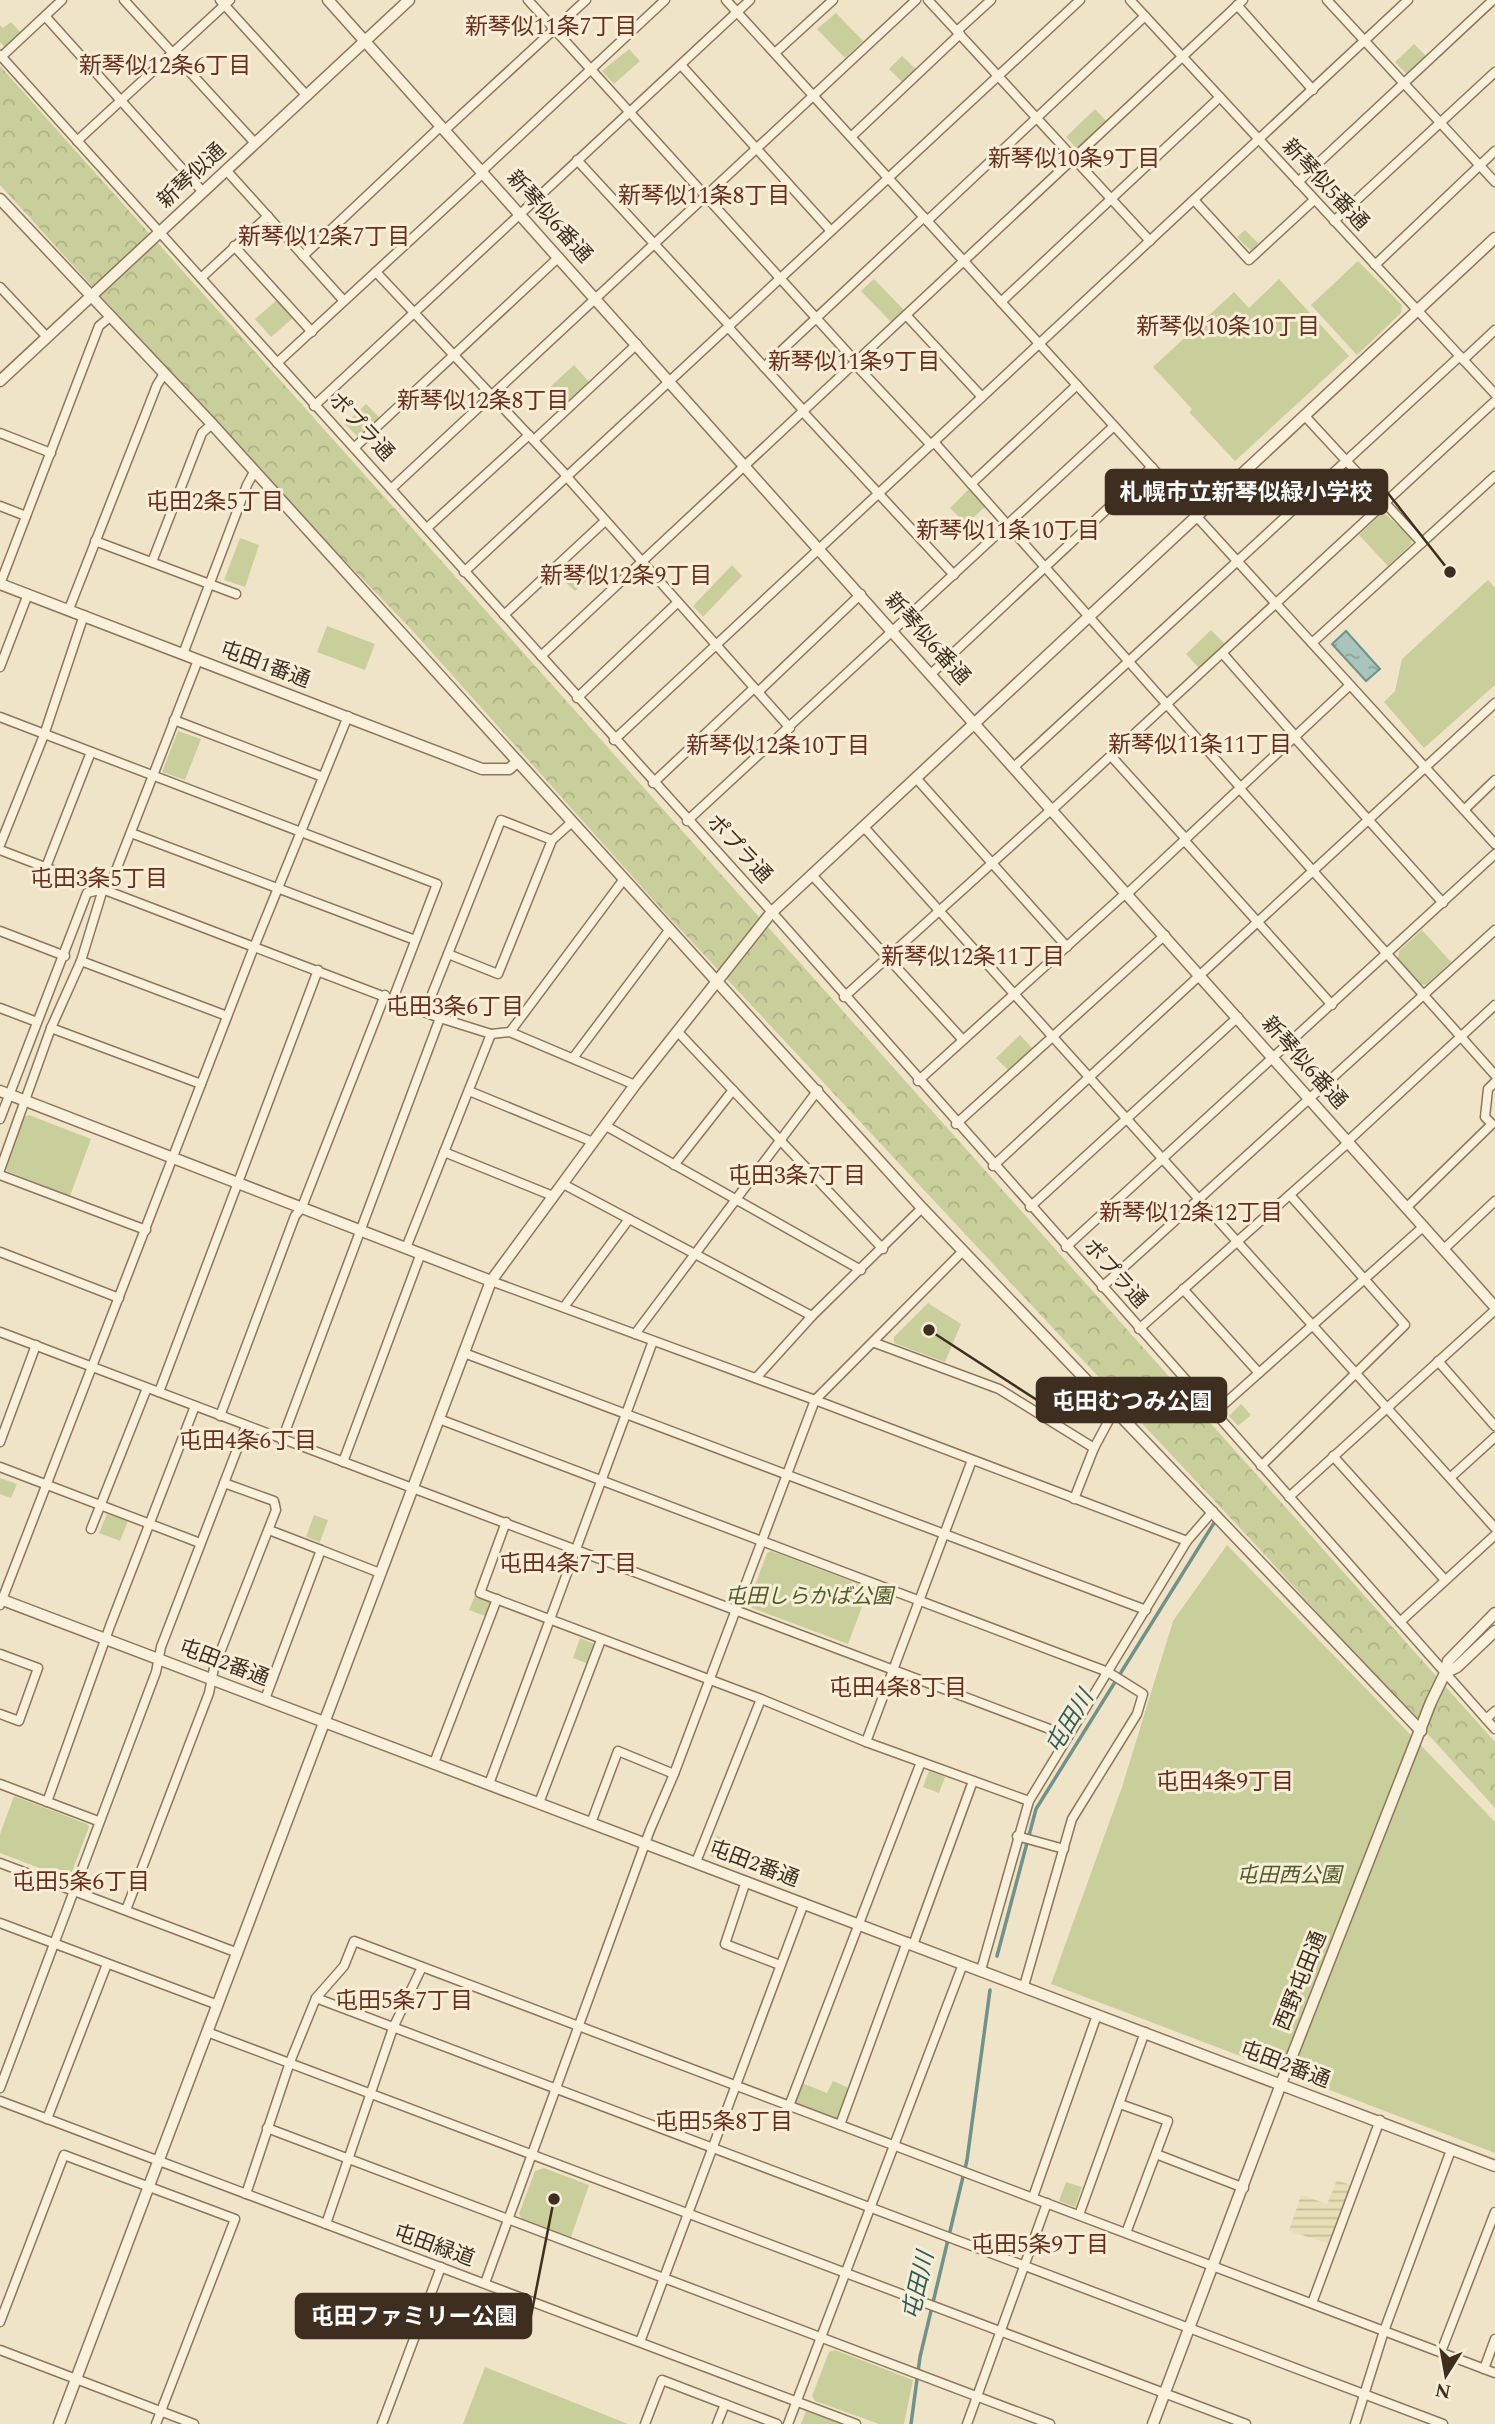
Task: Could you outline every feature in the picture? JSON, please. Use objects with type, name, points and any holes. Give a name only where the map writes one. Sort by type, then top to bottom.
[{"type":"street","points":[[1,56],[62,0]]},
{"type":"street","points":[[124,0],[255,143]]},
{"type":"street","name":"新琴似6番通","points":[[328,0],[1015,766],[1495,1308]]},
{"type":"street","name":"新琴似通","points":[[1,378],[410,0]]},
{"type":"street","points":[[528,0],[855,362],[1008,525],[1495,1075]]},
{"type":"street","points":[[303,256],[586,0]]},
{"type":"street","points":[[277,363],[665,0]]},
{"type":"street","points":[[726,0],[1495,844]]},
{"type":"street","points":[[314,406],[750,0]]},
{"type":"street","points":[[775,54],[833,0]]},
{"type":"street","points":[[391,489],[916,0]]},
{"type":"street","points":[[928,0],[1150,241]]},
{"type":"street","points":[[851,137],[991,0]]},
{"type":"street","points":[[464,572],[1080,0]]},
{"type":"street","name":"新琴似5番通","points":[[1130,0],[1495,394]]},
{"type":"street","points":[[1327,0],[1495,182]]},
{"type":"street","points":[[614,740],[1408,0]]},
{"type":"street","points":[[1298,182],[1493,0]]},
{"type":"street","points":[[78,141],[225,2],[307,96]]},
{"type":"street","points":[[541,656],[1239,2],[1312,90]]},
{"type":"street","points":[[45,16],[203,192]]},
{"type":"street","points":[[764,367],[1145,16]]},
{"type":"street","name":"ポプラ通","points":[[1,56],[771,913],[1495,1729]]},
{"type":"street","points":[[681,65],[831,230]]},
{"type":"street","points":[[1334,221],[1495,72]]},
{"type":"street","points":[[1001,302],[1220,97]]},
{"type":"street","points":[[1375,265],[1495,151]]},
{"type":"street","points":[[577,160],[954,575]]},
{"type":"street","points":[[226,170],[344,301]]},
{"type":"street","points":[[1194,200],[1249,260],[1314,200]]},
{"type":"street","points":[[1,204],[212,424],[516,762],[818,1090],[922,1208],[1421,1731]]},
{"type":"street","points":[[201,278],[268,216]]},
{"type":"street","points":[[59,2424],[491,1281],[635,1085],[715,980],[771,913],[1495,238]]},
{"type":"street","points":[[234,246],[312,332]]},
{"type":"street","points":[[354,448],[559,257]]},
{"type":"street","points":[[376,272],[492,394],[790,728]]},
{"type":"street","points":[[0,287],[47,337]]},
{"type":"street","points":[[906,315],[982,397]]},
{"type":"street","points":[[0,584],[99,326],[110,317]]},
{"type":"street","points":[[1015,766],[1347,460],[1495,330]]},
{"type":"street","points":[[427,528],[637,344]]},
{"type":"street","points":[[69,609],[157,385],[164,374]]},
{"type":"street","points":[[971,484],[1077,385]]},
{"type":"street","points":[[844,997],[1223,654],[1495,401]]},
{"type":"street","points":[[1304,415],[1422,543]]},
{"type":"street","points":[[152,562],[202,433],[212,424]]},
{"type":"street","points":[[687,821],[1114,426]]},
{"type":"street","points":[[0,433],[51,453]]},
{"type":"street","points":[[932,673],[1152,467]]},
{"type":"street","points":[[183,654],[208,583],[254,472]]},
{"type":"street","points":[[1311,643],[1493,482]]},
{"type":"street","points":[[0,506],[26,516]]},
{"type":"street","points":[[504,615],[605,521]]},
{"type":"street","points":[[95,541],[236,594]]},
{"type":"street","name":"屯田1番通","points":[[0,584],[482,769],[509,769],[516,762]]},
{"type":"street","points":[[0,667],[28,594]]},
{"type":"street","points":[[653,783],[861,594]]},
{"type":"street","points":[[577,698],[677,603]]},
{"type":"street","points":[[84,615],[44,735],[0,848],[440,1018],[491,1034],[510,1032],[635,1085]]},
{"type":"street","points":[[1223,654],[1443,903]]},
{"type":"street","points":[[0,1119],[4,1092],[65,956],[87,892],[103,889],[111,883],[198,660]]},
{"type":"street","points":[[918,1081],[1068,947],[1350,685]]},
{"type":"street","points":[[993,1166],[1495,703]]},
{"type":"street","points":[[1,1601],[277,888],[348,716]]},
{"type":"street","points":[[0,718],[437,884],[302,1207],[295,1216],[220,1416]]},
{"type":"street","points":[[174,720],[323,777]]},
{"type":"street","points":[[46,867],[91,752]]},
{"type":"street","points":[[1111,756],[1332,1005]]},
{"type":"street","points":[[916,778],[1068,947]]},
{"type":"street","points":[[1464,810],[1495,780]]},
{"type":"street","points":[[425,1012],[501,820],[552,840]]},
{"type":"street","points":[[448,954],[498,974],[552,840],[572,822]]},
{"type":"street","points":[[863,826],[1164,1159],[1311,1327],[1355,1374],[1363,1378],[1495,1528]]},
{"type":"street","points":[[131,833],[415,940]]},
{"type":"street","points":[[1066,1247],[1495,855]]},
{"type":"street","points":[[812,874],[963,1040]]},
{"type":"street","points":[[510,1032],[624,878]]},
{"type":"street","points":[[103,889],[81,961],[23,1100],[0,1172],[146,1230]]},
{"type":"street","points":[[573,1058],[670,929]]},
{"type":"street","points":[[1101,1287],[1311,1100],[1495,930]]},
{"type":"street","points":[[0,931],[65,956]]},
{"type":"street","points":[[957,1124],[1165,935]]},
{"type":"street","points":[[81,961],[227,1016]]},
{"type":"street","points":[[159,1392],[318,970]]},
{"type":"street","points":[[1139,1329],[1349,1142],[1495,1005]]},
{"type":"street","points":[[0,1008],[37,1022]]},
{"type":"street","points":[[1030,1207],[1238,1017]]},
{"type":"street","points":[[282,1440],[440,1018]]},
{"type":"street","points":[[51,1028],[201,1084]]},
{"type":"street","points":[[677,1031],[883,1249]]},
{"type":"street","points":[[406,1248],[491,1034]]},
{"type":"street","points":[[1407,1207],[1492,1124],[1485,1117],[1488,1089],[1495,1082]]},
{"type":"street","points":[[674,1165],[733,1090]]},
{"type":"street","points":[[635,1334],[818,1090]]},
{"type":"street","points":[[469,1091],[593,1142]]},
{"type":"street","points":[[4,1092],[491,1281],[1187,1541]]},
{"type":"street","points":[[606,1126],[861,1270]]},
{"type":"street","points":[[444,1153],[553,1196]]},
{"type":"street","points":[[563,1184],[812,1316]]},
{"type":"street","points":[[1261,1466],[1405,1325],[1290,1195]]},
{"type":"street","points":[[1444,1249],[1495,1201]]},
{"type":"street","points":[[756,1378],[812,1316],[922,1208]]},
{"type":"street","points":[[564,1307],[629,1219]]},
{"type":"street","points":[[1213,1414],[1424,1226]]},
{"type":"street","points":[[485,2284],[646,1843],[815,1400],[963,1251]]},
{"type":"street","points":[[0,1252],[119,1298]]},
{"type":"street","points":[[343,1462],[421,1253]]},
{"type":"street","points":[[1183,1289],[1259,1373]]},
{"type":"street","points":[[1289,1497],[1495,1308]]},
{"type":"street","points":[[0,1332],[1068,1736]]},
{"type":"street","points":[[489,1784],[653,1340]]},
{"type":"street","points":[[874,1343],[999,1389],[1094,1448]]},
{"type":"street","points":[[0,1442],[36,1345]]},
{"type":"street","points":[[464,1353],[786,1472],[1146,1610]]},
{"type":"street","points":[[1438,1361],[1495,1426]]},
{"type":"street","points":[[90,1529],[146,1388]]},
{"type":"street","points":[[47,1802],[148,1523],[195,1406]]},
{"type":"street","points":[[1074,1499],[1094,1448],[1115,1409]]},
{"type":"street","points":[[439,1419],[1108,1672],[1143,1694],[1137,1714],[1072,1819],[1024,1986]]},
{"type":"street","points":[[0,2088],[200,1543],[246,1426]]},
{"type":"street","points":[[1451,1478],[1495,1437]]},
{"type":"street","points":[[1333,1457],[1445,1580]]},
{"type":"street","points":[[866,1742],[972,1460]]},
{"type":"street","points":[[0,1467],[200,1543]]},
{"type":"street","points":[[126,1910],[276,1510],[274,1501],[224,1483]]},
{"type":"street","points":[[981,1970],[1029,1801],[1187,1541],[1213,1511]]},
{"type":"street","points":[[506,1522],[480,1592],[866,1742],[1029,1801]]},
{"type":"street","points":[[269,1530],[380,1573]]},
{"type":"street","points":[[1400,1622],[1495,1535]]},
{"type":"street","points":[[265,1699],[321,1550]]},
{"type":"street","points":[[435,1763],[497,1599]]},
{"type":"street","name":"屯田2番通","points":[[1,1601],[1380,2120],[1495,2166]]},
{"type":"street","name":"西野屯田通","points":[[1153,2424],[1244,2189],[1281,2084],[1448,1661],[1495,1613]]},
{"type":"street","points":[[1445,1673],[1457,1667],[1495,1631]]},
{"type":"street","points":[[539,1803],[601,1640]]},
{"type":"street","points":[[0,1654],[38,1668],[19,1721],[0,1714]]},
{"type":"street","points":[[696,1863],[761,1699]]},
{"type":"street","points":[[1486,1719],[1495,1711]]},
{"type":"street","points":[[591,1823],[618,1751],[674,1773]]},
{"type":"street","points":[[789,2106],[921,1762]]},
{"type":"street","points":[[840,2125],[973,1781]]},
{"type":"street","points":[[0,1784],[98,1821]]},
{"type":"street","points":[[1017,1836],[1064,1849]]},
{"type":"street","points":[[0,1863],[238,1953]]},
{"type":"street","points":[[746,1881],[724,1944],[780,1965]]},
{"type":"street","points":[[640,2343],[738,2087],[804,1903]]},
{"type":"street","points":[[0,1924],[218,2005]]},
{"type":"street","points":[[246,2194],[290,2062],[316,1998],[344,1966],[354,1941],[1495,2373]]},
{"type":"street","points":[[47,2119],[107,1964]]},
{"type":"street","points":[[788,2424],[963,1964]]},
{"type":"street","points":[[326,2224],[393,2028],[422,1967]]},
{"type":"street","points":[[316,1998],[1443,2424]]},
{"type":"street","points":[[1033,2197],[1097,2014]]},
{"type":"street","points":[[207,2032],[1246,2424]]},
{"type":"street","points":[[1079,2215],[1145,2032]]},
{"type":"street","name":"屯田緑道","points":[[0,2101],[856,2424]]},
{"type":"street","points":[[1120,2104],[1168,2121],[1126,2233]]},
{"type":"street","points":[[1312,2303],[1380,2120]]},
{"type":"street","points":[[267,2128],[663,2280],[1050,2424]]},
{"type":"street","points":[[1354,2424],[1384,2331],[1451,2150]]},
{"type":"street","points":[[1156,2154],[1244,2189]]},
{"type":"street","points":[[0,2322],[64,2155],[235,2219],[156,2424]]},
{"type":"street","points":[[967,2424],[1003,2332],[1046,2203]]},
{"type":"street","points":[[1441,2352],[1495,2212]]},
{"type":"street","points":[[382,2424],[441,2267]]},
{"type":"street","points":[[1484,2369],[1495,2339]]},
{"type":"street","points":[[0,2350],[194,2424]]},
{"type":"street","points":[[645,2424],[662,2381],[777,2424]]},
{"type":"street","points":[[717,2424],[725,2404]]},
{"type":"shaded area","points":[[1337,2180],[1350,2185],[1330,2244],[1289,2231],[1301,2195],[1327,2204]]},
{"type":"green space","points":[[836,13],[863,41],[845,58],[817,29]]},
{"type":"green space","points":[[11,22],[21,33],[5,48],[0,42],[0,25],[3,28]]},
{"type":"green space","points":[[1414,44],[1427,57],[1407,75],[1395,62]]},
{"type":"green space","points":[[629,49],[640,61],[614,84],[602,71]]},
{"type":"green space","points":[[902,56],[917,70],[903,83],[889,69]]},
{"type":"green space","points":[[0,66],[1495,1742],[1495,1808],[1266,1556],[666,914],[409,627],[289,503],[0,185]]},
{"type":"green space","points":[[1095,109],[1107,122],[1078,150],[1066,137]]},
{"type":"green space","points":[[1245,230],[1259,244],[1252,252],[1237,237]]},
{"type":"green space","points":[[1358,261],[1402,305],[1401,313],[1357,355],[1311,305]]},
{"type":"green space","points":[[874,279],[904,310],[891,322],[861,291]]},
{"type":"green space","points":[[1279,279],[1349,356],[1235,461],[1189,412],[1192,409],[1153,367],[1234,292],[1249,308]]},
{"type":"green space","points":[[277,300],[294,317],[271,337],[255,319]]},
{"type":"green space","points":[[574,365],[590,383],[565,406],[549,388]]},
{"type":"green space","points":[[366,404],[380,418],[359,438],[345,424]]},
{"type":"green space","points":[[969,489],[985,507],[966,524],[950,508]]},
{"type":"green space","points":[[1383,512],[1412,538],[1411,544],[1388,566],[1359,535]]},
{"type":"green space","points":[[240,538],[259,545],[245,587],[224,580]]},
{"type":"green space","points":[[578,563],[592,576],[575,591],[562,579]]},
{"type":"green space","points":[[732,565],[742,576],[703,617],[693,606]]},
{"type":"green space","points":[[1488,580],[1495,588],[1495,685],[1424,748],[1384,702],[1395,691],[1402,659]]},
{"type":"green space","points":[[327,626],[375,644],[365,670],[317,652]]},
{"type":"green space","points":[[1211,630],[1227,646],[1201,670],[1186,654]]},
{"type":"green space","points":[[178,731],[201,739],[185,780],[162,772]]},
{"type":"green space","points":[[1422,930],[1451,962],[1426,985],[1421,984],[1398,959],[1399,951]]},
{"type":"green space","points":[[1020,1035],[1034,1050],[1010,1072],[996,1058]]},
{"type":"green space","points":[[29,1115],[91,1139],[70,1196],[5,1168],[24,1117]]},
{"type":"green space","points":[[928,1303],[961,1324],[945,1362],[894,1343],[894,1337]]},
{"type":"green space","points":[[1241,1404],[1251,1415],[1238,1426],[1229,1416]]},
{"type":"green space","points":[[0,1478],[17,1484],[11,1498],[0,1494]]},
{"type":"green space","points":[[107,1514],[128,1521],[120,1541],[99,1533]]},
{"type":"green space","points":[[314,1515],[328,1520],[320,1542],[306,1537]]},
{"type":"green space","name":"屯田西公園","points":[[1227,1545],[1495,1822],[1495,2153],[1051,1984],[1122,1787],[1173,1621]]},
{"type":"green space","name":"屯田しらかば公園","points":[[771,1551],[869,1588],[848,1644],[752,1608],[749,1601],[767,1553]]},
{"type":"green space","points":[[475,1595],[494,1601],[488,1617],[469,1610]]},
{"type":"green space","points":[[580,1638],[597,1645],[589,1664],[573,1658]]},
{"type":"green space","points":[[929,1771],[945,1777],[939,1793],[923,1787]]},
{"type":"green space","points":[[14,1796],[87,1824],[89,1827],[70,1877],[66,1878],[0,1853],[0,1834]]},
{"type":"green space","points":[[717,1836],[737,1843],[730,1864],[710,1856]]},
{"type":"green space","points":[[833,2081],[849,2088],[835,2122],[793,2105],[802,2083],[827,2093]]},
{"type":"green space","points":[[544,2168],[589,2185],[571,2237],[522,2219],[519,2214],[535,2171]]},
{"type":"green space","points":[[1066,2182],[1082,2187],[1075,2207],[1059,2201]]},
{"type":"green space","points":[[835,2350],[913,2380],[904,2424],[879,2424],[815,2401],[812,2396],[829,2352]]},
{"type":"green space","points":[[485,2367],[628,2424],[463,2424]]},
{"type":"green space","points":[[806,2411],[841,2424],[801,2424]]},
{"type":"water","points":[[1346,631],[1380,669],[1366,681],[1332,644]]},
{"type":"waterway","name":"屯田川","points":[[997,1956],[1036,1809],[1214,1523]]},
{"type":"waterway","name":"屯田川","points":[[911,2424],[920,2357],[967,2160],[990,1990]]},
{"type":"place","name":"札幌市立新琴似緑小学校","points":[[1450,572]]},
{"type":"place","name":"屯田むつみ公園","points":[[929,1330]]},
{"type":"place","name":"屯田ファミリー公園","points":[[554,2199]]},
{"type":"district","name":"新琴似11条7丁目","points":[[551,27]]},
{"type":"district","name":"新琴似12条6丁目","points":[[165,66]]},
{"type":"district","name":"新琴似10条9丁目","points":[[1074,159]]},
{"type":"district","name":"新琴似11条8丁目","points":[[704,196]]},
{"type":"district","name":"新琴似12条7丁目","points":[[324,237]]},
{"type":"district","name":"新琴似10条10丁目","points":[[1228,327]]},
{"type":"district","name":"新琴似11条9丁目","points":[[854,362]]},
{"type":"district","name":"新琴似12条8丁目","points":[[483,401]]},
{"type":"district","name":"屯田2条5丁目","points":[[215,502]]},
{"type":"district","name":"新琴似11条10丁目","points":[[1008,531]]},
{"type":"district","name":"新琴似12条9丁目","points":[[626,576]]},
{"type":"district","name":"新琴似11条11丁目","points":[[1200,745]]},
{"type":"district","name":"新琴似12条10丁目","points":[[778,746]]},
{"type":"district","name":"屯田3条5丁目","points":[[99,879]]},
{"type":"district","name":"新琴似12条11丁目","points":[[973,957]]},
{"type":"district","name":"屯田3条6丁目","points":[[455,1007]]},
{"type":"district","name":"屯田3条7丁目","points":[[797,1176]]},
{"type":"district","name":"新琴似12条12丁目","points":[[1191,1213]]},
{"type":"district","name":"屯田4条6丁目","points":[[248,1441]]},
{"type":"district","name":"屯田4条7丁目","points":[[568,1564]]},
{"type":"district","name":"屯田4条8丁目","points":[[898,1688]]},
{"type":"district","name":"屯田4条9丁目","points":[[1225,1782]]},
{"type":"district","name":"屯田5条6丁目","points":[[81,1882]]},
{"type":"district","name":"屯田5条7丁目","points":[[404,2001]]},
{"type":"district","name":"屯田5条8丁目","points":[[724,2122]]},
{"type":"district","name":"屯田5条9丁目","points":[[1040,2245]]}]
